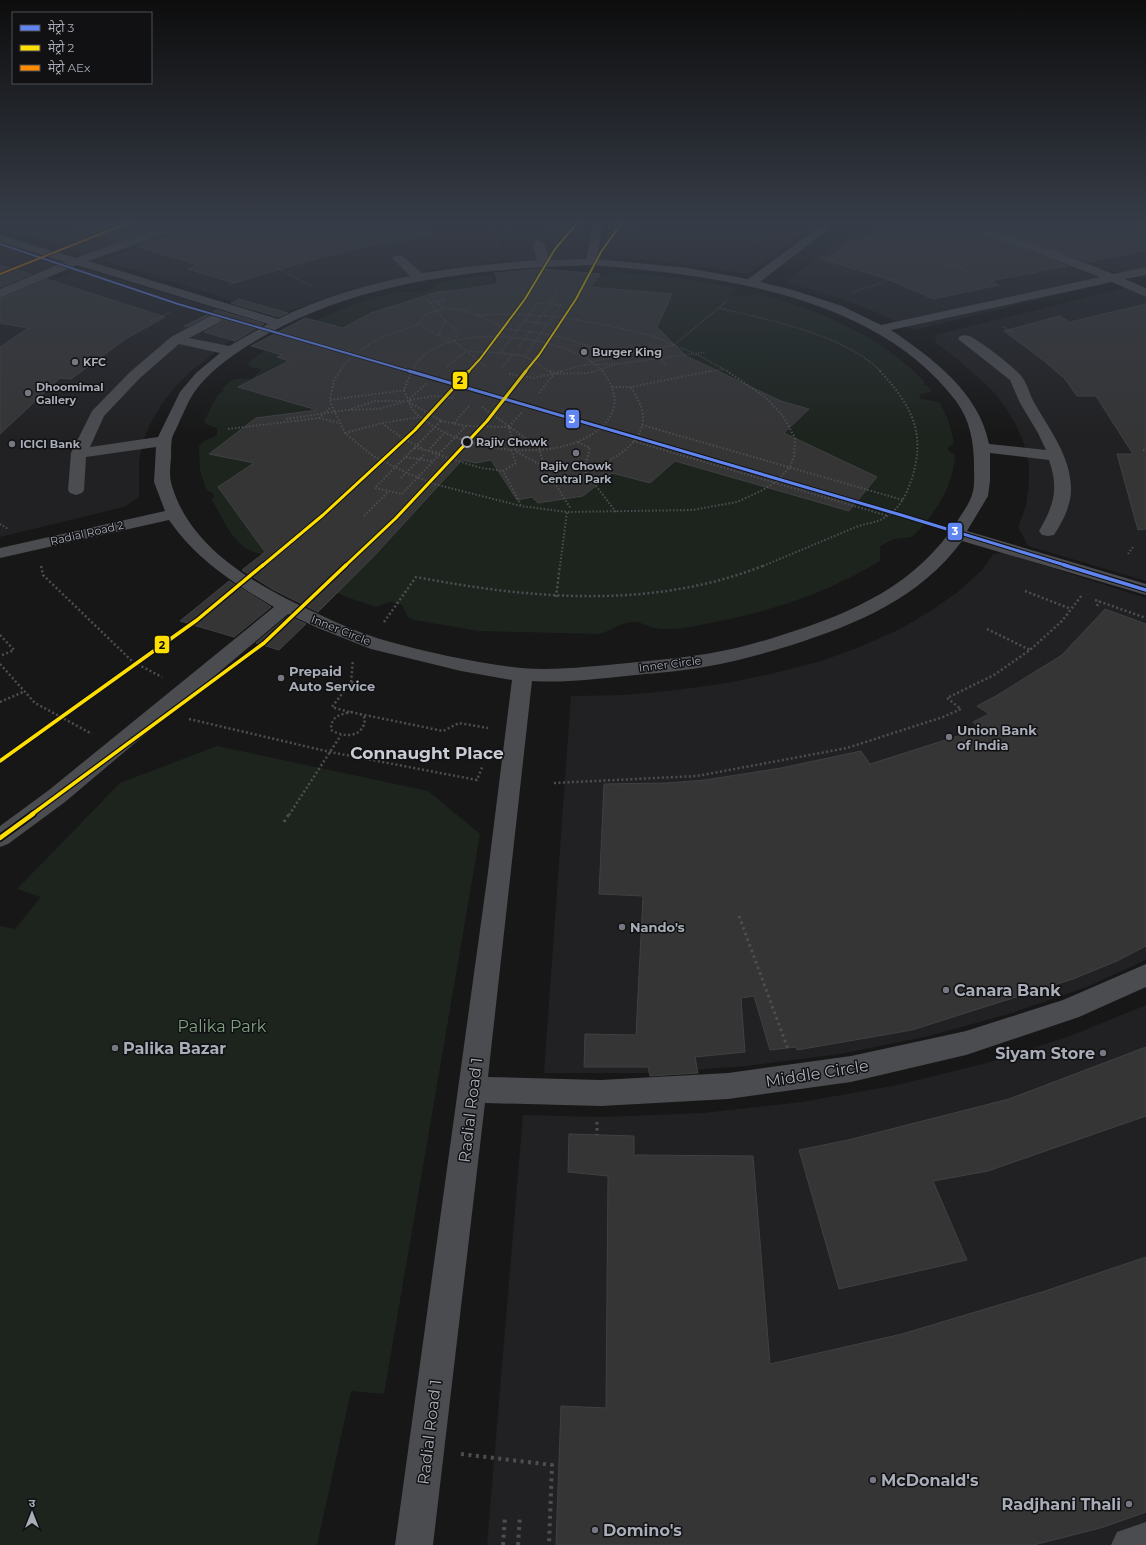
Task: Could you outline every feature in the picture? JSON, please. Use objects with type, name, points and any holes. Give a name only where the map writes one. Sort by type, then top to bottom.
[{"type":"street","points":[[181,293],[278,323]]},
{"type":"street","name":"Inner Circle","points":[[359,293],[337,299],[278,323],[244,342],[215,363],[191,387],[173,413],[162,441],[160,465],[163,490],[174,514],[198,548],[245,584],[286,607],[367,642],[444,662],[523,675],[576,674],[693,663],[764,648],[844,620],[892,595],[931,565],[958,534],[982,492],[982,441],[968,406],[943,375],[914,351],[879,329],[818,302],[788,293]]},
{"type":"street","points":[[879,329],[1044,293]]},
{"type":"street","points":[[76,490],[79,453],[97,414],[135,375],[176,340],[215,319]]},
{"type":"street","points":[[965,339],[977,346],[1016,378],[1027,403],[1046,433],[1056,456],[1063,475],[1064,491],[1057,516],[1048,531]]},
{"type":"street","points":[[176,340],[232,351]]},
{"type":"street","points":[[79,453],[162,441]]},
{"type":"street","points":[[983,448],[1056,456]]},
{"type":"street","name":"Radial Road 2","points":[[0,553],[174,514]]},
{"type":"street","points":[[958,534],[1146,590]]},
{"type":"street","points":[[0,838],[57,796],[286,607]]},
{"type":"street","name":"Radial Road 1","points":[[414,1545],[473,1090],[517,737],[523,675]]},
{"type":"street","name":"Middle Circle","points":[[473,1090],[601,1093],[728,1086],[851,1069],[966,1043],[1070,1009],[1146,975]]},
{"type":"street","points":[[1130,1545],[1146,1541]]},
{"type":"path","points":[[549,304],[556,293]]},
{"type":"path","points":[[427,299],[444,320],[459,332],[454,340]]},
{"type":"path","points":[[590,362],[674,345],[728,300]]},
{"type":"path","points":[[500,353],[538,302],[561,305],[525,356]]},
{"type":"path","points":[[476,315],[513,314],[562,317],[611,326],[653,336],[700,356],[739,378],[765,397],[783,416],[795,438],[794,456],[790,467],[774,482],[761,491],[738,502],[692,510],[567,512],[521,506],[434,484],[407,473],[373,456],[345,433],[330,400],[334,380],[346,362],[380,338],[420,324],[425,315],[443,308],[462,310],[500,326],[503,336]]},
{"type":"path","points":[[383,622],[416,577],[485,590],[556,597],[599,598],[691,587],[757,568],[853,528],[888,516],[903,500],[909,487],[919,455],[915,425],[905,401],[893,384],[872,364],[819,334],[787,324],[718,308]]},
{"type":"path","points":[[535,324],[545,310]]},
{"type":"path","points":[[152,321],[173,311]]},
{"type":"path","points":[[444,320],[439,334],[454,340],[486,367]]},
{"type":"path","points":[[524,321],[535,324],[547,324]]},
{"type":"path","points":[[420,324],[451,343]]},
{"type":"path","points":[[1003,327],[1014,333]]},
{"type":"path","points":[[501,329],[531,330],[550,333],[584,342],[617,357]]},
{"type":"path","points":[[518,329],[542,332]]},
{"type":"path","points":[[518,348],[530,330]]},
{"type":"path","points":[[503,336],[520,337],[565,349],[590,362],[606,376],[612,387],[615,400],[611,417],[599,430],[578,442],[545,450],[511,450],[458,439],[435,428],[420,418],[410,406],[406,390],[410,371],[415,364],[431,352],[451,343],[477,337],[503,336]]},
{"type":"path","points":[[448,367],[466,351],[525,356],[554,374],[590,373],[617,364]]},
{"type":"path","points":[[509,374],[534,378],[554,374],[583,365],[617,364],[706,352]]},
{"type":"path","points":[[502,368],[513,354]]},
{"type":"path","points":[[660,359],[666,365]]},
{"type":"path","points":[[612,387],[631,387],[723,369]]},
{"type":"path","points":[[539,393],[554,374]]},
{"type":"path","points":[[406,401],[427,383]]},
{"type":"path","points":[[584,470],[596,468],[613,460],[628,448],[633,441],[642,425],[643,414],[639,399],[631,387]]},
{"type":"path","points":[[330,400],[406,390]]},
{"type":"path","points":[[286,419],[346,410],[379,409],[406,401],[433,396],[453,398]]},
{"type":"path","points":[[346,410],[375,401],[406,401],[441,421],[466,426],[509,427]]},
{"type":"path","points":[[319,418],[332,406]]},
{"type":"path","points":[[453,424],[469,406]]},
{"type":"path","points":[[482,407],[539,448],[544,466],[571,508]]},
{"type":"path","points":[[509,427],[523,411]]},
{"type":"path","points":[[228,429],[319,418],[340,423]]},
{"type":"path","points":[[345,433],[382,424],[420,418]]},
{"type":"path","points":[[441,421],[375,488],[402,494],[466,426]]},
{"type":"path","points":[[382,424],[402,438],[433,453],[481,468],[503,471],[516,462],[511,450]]},
{"type":"path","points":[[642,425],[903,500]]},
{"type":"path","points":[[509,427],[517,452],[544,466]]},
{"type":"path","points":[[427,451],[447,430]]},
{"type":"path","points":[[633,441],[888,516]]},
{"type":"path","points":[[578,442],[590,448],[584,470]]},
{"type":"path","points":[[414,448],[440,453]]},
{"type":"path","points":[[401,478],[424,455]]},
{"type":"path","points":[[406,457],[433,462]]},
{"type":"path","points":[[584,470],[616,512]]},
{"type":"path","points":[[503,471],[521,506]]},
{"type":"path","points":[[364,516],[388,491]]},
{"type":"path","points":[[556,597],[567,512]]},
{"type":"path","points":[[1128,554],[1133,546]]},
{"type":"path","points":[[41,567],[43,575],[133,662],[162,677]]},
{"type":"path","points":[[1026,591],[1071,609]]},
{"type":"path","points":[[554,783],[697,776],[847,748],[943,717],[961,709],[947,698],[994,675],[1030,650],[1062,621],[1081,595],[1087,597]]},
{"type":"path","points":[[1093,599],[1146,618]]},
{"type":"path","points":[[1097,606],[1099,601]]},
{"type":"path","points":[[987,629],[1030,650]]},
{"type":"path","points":[[0,635],[14,650],[0,656]]},
{"type":"path","points":[[354,658],[351,682],[332,707],[443,731],[459,723],[490,728]]},
{"type":"path","points":[[0,664],[23,692],[35,703],[118,746]]},
{"type":"path","points":[[351,682],[374,688]]},
{"type":"path","points":[[0,702],[23,692]]},
{"type":"path","points":[[159,712],[330,752],[477,780],[486,759]]},
{"type":"path","points":[[351,712],[335,718],[331,723],[331,730],[341,736],[354,734],[362,730],[366,724],[365,718],[360,714]]},
{"type":"path","points":[[284,822],[341,736]]},
{"type":"path","points":[[739,916],[798,1077]]},
{"type":"path","points":[[596,1117],[597,1135]]},
{"type":"path","points":[[426,1450],[552,1465],[549,1545]]},
{"type":"path","points":[[518,1545],[520,1515]]},
{"type":"path","points":[[504,1545],[505,1516]]},
{"type":"shaded area","points":[[26,293],[164,293],[253,320],[251,329],[229,342],[191,371],[175,387],[162,404],[151,422],[143,441],[139,461],[139,497],[124,507],[0,537],[0,305]]},
{"type":"shaded area","points":[[208,293],[339,293],[278,315]]},
{"type":"shaded area","points":[[823,293],[1066,293],[914,330],[890,318],[840,298]]},
{"type":"shaded area","points":[[1105,293],[1137,293],[1146,297],[1146,581],[1028,546],[1018,527],[1026,506],[1029,485],[1029,464],[1024,444],[1016,425],[1005,407],[991,389],[956,358],[936,343],[935,335]]},
{"type":"shaded area","points":[[1005,553],[1146,598],[1146,960],[1089,986],[1012,1013],[929,1036],[840,1054],[747,1066],[651,1073],[544,1073],[571,696],[624,695],[727,683],[775,673],[821,661],[862,646],[900,629],[932,610],[959,591],[982,570],[993,554]]},
{"type":"shaded area","points":[[1146,1005],[1146,1545],[487,1545],[523,1115],[602,1117],[703,1113],[802,1102],[897,1085],[987,1063],[1070,1036]]},
{"type":"green space","name":"Rajiv Chowk Central Park","points":[[395,293],[733,293],[732,294],[741,296],[760,294],[771,297],[813,311],[854,330],[892,353],[925,382],[923,385],[927,386],[932,391],[919,395],[921,399],[939,402],[947,417],[952,433],[954,444],[948,447],[948,450],[955,455],[951,478],[947,489],[935,510],[912,537],[895,539],[880,546],[880,561],[821,591],[758,612],[698,626],[675,629],[653,628],[637,622],[632,622],[622,624],[600,634],[479,631],[414,620],[408,617],[402,605],[390,602],[376,607],[352,599],[325,588],[263,554],[245,548],[238,542],[226,526],[212,500],[214,496],[212,492],[207,491],[200,471],[199,446],[204,441],[217,435],[217,428],[204,422],[213,403],[219,394],[224,391],[222,389],[229,382],[242,378],[252,379],[262,369],[250,367],[248,363],[281,339],[299,329],[337,311]]},
{"type":"green space","name":"Palika Park","points":[[217,746],[428,791],[480,834],[384,1394],[351,1391],[317,1545],[0,1545],[0,926],[15,929],[41,897],[17,889],[120,783]]},
{"type":"building","points":[[14,293],[91,293],[165,317],[127,338],[71,379],[60,378],[0,434],[0,347],[28,328],[0,323],[0,299]]},
{"type":"building","points":[[433,293],[672,294],[657,327],[686,356],[781,401],[809,409],[784,433],[877,477],[849,511],[675,461],[650,483],[612,473],[583,496],[538,503],[532,497],[517,500],[491,460],[476,463],[462,460],[375,555],[318,612],[272,589],[242,570],[265,552],[218,487],[254,463],[209,454],[256,418],[317,410],[238,387],[289,361],[277,357],[282,355],[251,346],[305,318],[343,328],[371,313]]},
{"type":"building","points":[[920,293],[961,293],[933,299]]},
{"type":"building","points":[[239,299],[288,313],[278,317],[231,303]]},
{"type":"building","points":[[1146,304],[1146,529],[1138,530],[1117,454],[1133,454],[1096,396],[1077,396],[1065,379],[1043,360],[1004,331],[1059,316],[1070,322]]},
{"type":"building","points":[[217,310],[264,324],[235,341],[204,332],[221,323],[222,319],[220,314],[209,315],[187,327],[184,326]]},
{"type":"building","points":[[229,581],[271,607],[234,637],[180,621]]},
{"type":"building","points":[[1105,609],[1146,624],[1146,946],[1117,961],[1073,979],[912,1030],[797,1050],[796,1047],[770,1050],[754,996],[741,998],[745,1052],[695,1057],[698,1073],[650,1076],[648,1067],[584,1067],[585,1034],[636,1035],[643,896],[599,894],[604,784],[667,783],[705,780],[781,768],[861,751],[870,764],[980,729],[973,722],[989,714],[977,706],[996,696],[1062,655]]},
{"type":"building","points":[[288,616],[306,624],[279,650],[256,643]]},
{"type":"building","points":[[1146,1047],[1146,1116],[988,1171],[933,1181],[967,1260],[839,1289],[799,1150],[848,1140],[1009,1099]]},
{"type":"building","points":[[569,1134],[634,1136],[634,1155],[753,1156],[770,1364],[902,1334],[1042,1292],[1146,1257],[1146,1512],[1104,1527],[1034,1545],[556,1545],[561,1406],[606,1408],[608,1176],[568,1172]]},
{"type":"metro line","name":"3","points":[[146,293],[178,304],[901,515],[1146,590]]},
{"type":"metro line","name":"2","points":[[0,761],[197,620],[323,515],[415,430],[480,359],[529,293]]},
{"type":"metro line","name":"2","points":[[0,838],[264,643],[396,518],[487,421],[539,355],[579,293]]},
{"type":"place","name":"Burger King","points":[[584,352]]},
{"type":"place","name":"KFC","points":[[75,362]]},
{"type":"place","name":"Dhoomimal Gallery","points":[[28,393]]},
{"type":"place","name":"Rajiv Chowk","points":[[467,442]]},
{"type":"place","name":"ICICI Bank","points":[[12,444]]},
{"type":"place","name":"Rajiv Chowk Central Park","points":[[576,453]]},
{"type":"place","name":"Prepaid Auto Service","points":[[281,678]]},
{"type":"place","name":"Union Bank of India","points":[[949,737]]},
{"type":"place","name":"Nando's","points":[[622,927]]},
{"type":"place","name":"Canara Bank","points":[[946,990]]},
{"type":"place","name":"Palika Bazar","points":[[115,1048]]},
{"type":"place","name":"Siyam Store","points":[[1103,1053]]},
{"type":"place","name":"McDonald's","points":[[873,1480]]},
{"type":"place","name":"Radjhani Thali","points":[[1129,1504]]},
{"type":"place","name":"Domino's","points":[[595,1530]]},
{"type":"district","name":"Connaught Place","points":[[427,753]]}]
